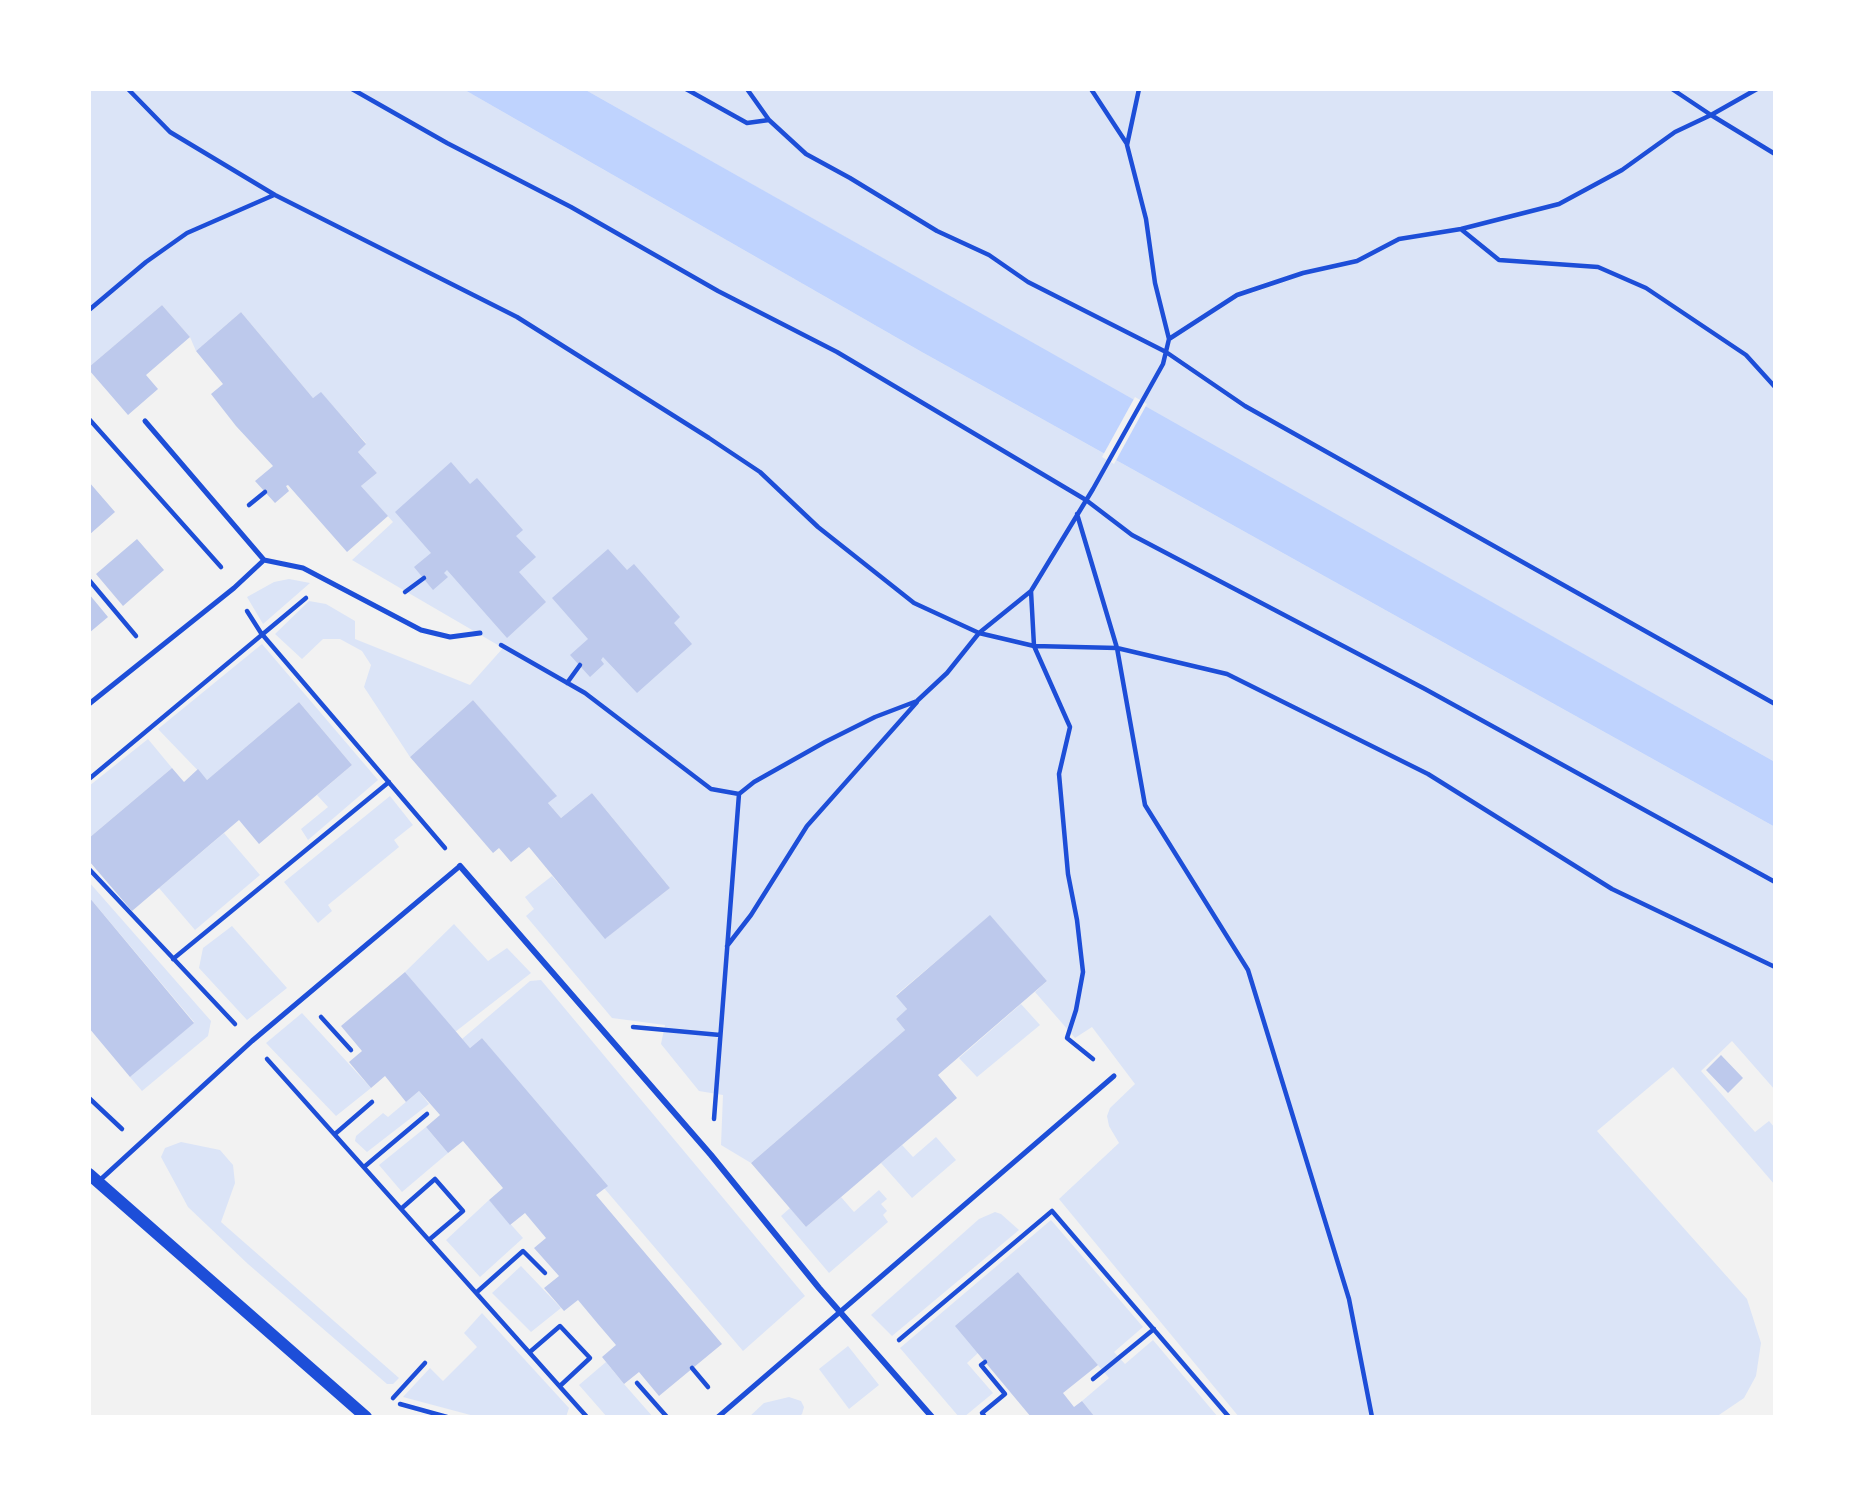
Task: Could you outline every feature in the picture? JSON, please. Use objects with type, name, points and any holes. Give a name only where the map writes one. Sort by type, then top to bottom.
[{"type":"street","points":[[460,866],[711,1155],[932,1417]]},
{"type":"street","points":[[94,1178],[366,1417]]},
{"type":"lane","points":[[145,421],[264,560],[303,568],[421,630],[450,637],[480,634]]},
{"type":"lane","points":[[89,704],[234,588],[264,560]]},
{"type":"lane","points":[[94,1178],[138,1144],[252,1041],[460,866]]},
{"type":"lane","points":[[718,1417],[1114,1076]]},
{"type":"path","points":[[128,89],[170,132],[275,195],[517,317],[760,472],[818,527],[914,603],[979,633],[1034,646],[1117,648],[1227,674],[1428,774],[1612,889],[1775,967]]},
{"type":"path","points":[[352,89],[447,143],[571,207],[718,291],[836,352],[1086,500],[1132,535],[1425,689],[1775,882]]},
{"type":"path","points":[[686,89],[747,123],[769,120]]},
{"type":"path","points":[[747,89],[769,120],[806,155],[850,178],[937,231],[989,255],[1028,282],[1166,352],[1245,406],[1775,704]]},
{"type":"path","points":[[725,948],[751,915],[807,826],[917,701],[947,673],[979,633],[1031,591],[1093,489],[1163,363],[1169,339],[1155,283],[1146,219],[1127,145],[1091,89]]},
{"type":"path","points":[[1127,145],[1139,89]]},
{"type":"path","points":[[1672,89],[1775,154]]},
{"type":"path","points":[[1169,339],[1237,295],[1303,272],[1357,261],[1399,239],[1461,229],[1559,204],[1622,170],[1675,132],[1758,89]]},
{"type":"path","points":[[89,310],[146,262],[187,233],[275,195]]},
{"type":"path","points":[[1461,229],[1499,260],[1598,267],[1646,288],[1746,355],[1775,387]]},
{"type":"path","points":[[89,419],[217,561],[261,633],[460,866]]},
{"type":"path","points":[[1077,514],[1117,648],[1145,805],[1248,970],[1349,1299],[1372,1417]]},
{"type":"path","points":[[89,580],[151,654]]},
{"type":"path","points":[[89,779],[261,633],[327,581]]},
{"type":"path","points":[[1031,591],[1034,646],[1070,727],[1059,774],[1068,874],[1083,972],[1076,1010],[1067,1038],[1114,1076]]},
{"type":"path","points":[[480,634],[585,693],[711,789],[739,794]]},
{"type":"path","points":[[567,683],[580,665]]},
{"type":"path","points":[[714,1115],[739,794],[754,782],[824,742],[875,717],[917,701]]},
{"type":"path","points":[[173,959],[389,782]]},
{"type":"path","points":[[89,869],[252,1041],[587,1417]]},
{"type":"path","points":[[304,998],[351,1050]]},
{"type":"path","points":[[642,1027],[720,1035]]},
{"type":"path","points":[[89,1098],[138,1144]]},
{"type":"path","points":[[335,1134],[372,1102]]},
{"type":"path","points":[[364,1167],[427,1114]]},
{"type":"path","points":[[402,1208],[435,1178],[463,1210],[430,1239]]},
{"type":"path","points":[[880,1356],[1052,1211],[1229,1417]]},
{"type":"path","points":[[477,1292],[523,1251],[545,1273]]},
{"type":"path","points":[[531,1351],[560,1326],[590,1358],[561,1385]]},
{"type":"path","points":[[1093,1379],[1154,1329]]},
{"type":"path","points":[[985,1362],[981,1365],[1005,1394],[982,1413],[985,1417]]},
{"type":"path","points":[[393,1398],[425,1363]]},
{"type":"path","points":[[692,1368],[708,1387]]},
{"type":"path","points":[[637,1383],[667,1417]]},
{"type":"path","points":[[400,1404],[447,1417]]},
{"type":"shaded area","points":[[89,89],[463,89],[920,351],[1775,827],[1775,1090],[1732,1041],[1701,1071],[1755,1132],[1769,1121],[1775,1128],[1775,1185],[1673,1067],[1597,1131],[1747,1299],[1761,1343],[1756,1376],[1744,1398],[1716,1417],[1239,1417],[1059,1199],[1119,1143],[1109,1126],[1107,1116],[1110,1108],[1135,1084],[1092,1027],[1075,1038],[1035,992],[1047,981],[990,916],[896,995],[907,1009],[896,1019],[905,1030],[751,1163],[721,1145],[723,1095],[699,1091],[661,1044],[665,1025],[612,1018],[526,916],[534,909],[525,897],[552,876],[606,938],[670,888],[592,793],[561,818],[548,803],[556,796],[473,700],[410,757],[364,687],[371,665],[362,651],[340,639],[323,639],[302,659],[275,634],[309,601],[326,604],[355,621],[355,639],[470,685],[503,648],[352,560],[393,522],[361,486],[377,473],[358,452],[366,443],[321,393],[313,398],[241,312],[196,351],[190,337],[162,305],[89,367]]},
{"type":"shaded area","points":[[584,89],[1775,89],[1775,762],[1196,436]]},
{"type":"shaded area","points":[[289,579],[310,583],[263,624],[247,597],[274,582]]},
{"type":"shaded area","points":[[262,644],[378,780],[308,840],[301,829],[328,807],[317,795],[352,765],[299,702],[207,780],[158,729]]},
{"type":"shaded area","points":[[148,739],[172,768],[89,838],[89,786]]},
{"type":"shaded area","points":[[390,796],[413,825],[394,840],[399,847],[328,905],[332,911],[318,923],[284,882]]},
{"type":"shaded area","points":[[224,833],[260,875],[195,930],[159,888]]},
{"type":"shaded area","points":[[89,882],[211,1021],[208,1036],[142,1091],[130,1077],[194,1022],[89,897]]},
{"type":"shaded area","points":[[454,924],[488,961],[507,948],[531,973],[455,1032],[405,972]]},
{"type":"shaded area","points":[[232,926],[287,988],[247,1020],[199,968],[203,948]]},
{"type":"shaded area","points":[[541,980],[805,1296],[743,1351],[604,1188],[482,1038],[470,1048],[462,1039],[530,981]]},
{"type":"shaded area","points":[[1021,1004],[1040,1025],[977,1077],[959,1058]]},
{"type":"shaded area","points":[[302,1013],[371,1088],[336,1116],[266,1043]]},
{"type":"shaded area","points":[[419,1091],[429,1104],[367,1152],[355,1141],[356,1136],[383,1113],[388,1117]]},
{"type":"shaded area","points":[[426,1127],[448,1153],[402,1192],[379,1165]]},
{"type":"shaded area","points":[[936,1137],[956,1160],[912,1198],[881,1163],[902,1145],[913,1157]]},
{"type":"shaded area","points":[[181,1142],[220,1150],[233,1165],[235,1183],[221,1222],[399,1378],[393,1384],[387,1384],[248,1264],[188,1207],[161,1157],[165,1148]]},
{"type":"shaded area","points":[[879,1190],[887,1199],[881,1204],[887,1211],[883,1215],[888,1222],[829,1273],[781,1216],[790,1208],[806,1227],[841,1197],[854,1212]]},
{"type":"shaded area","points":[[489,1200],[523,1238],[480,1277],[446,1240]]},
{"type":"shaded area","points":[[995,1212],[1019,1230],[892,1336],[871,1315],[979,1219]]},
{"type":"shaded area","points":[[1051,1220],[1143,1327],[1114,1352],[1125,1364],[1153,1340],[1218,1417],[1095,1417],[1082,1401],[1109,1378],[1018,1272],[978,1353],[967,1363],[993,1393],[964,1417],[959,1417],[900,1348]]},
{"type":"shaded area","points":[[521,1266],[561,1308],[531,1332],[492,1293]]},
{"type":"shaded area","points":[[482,1313],[569,1408],[566,1417],[478,1417],[403,1397],[430,1368],[443,1381],[477,1347],[464,1333]]},
{"type":"shaded area","points":[[848,1346],[879,1385],[849,1409],[819,1369]]},
{"type":"shaded area","points":[[606,1362],[653,1417],[607,1417],[579,1385]]},
{"type":"shaded area","points":[[789,1397],[801,1401],[804,1407],[799,1417],[749,1417],[764,1403]]},
{"type":"water","points":[[463,89],[584,89],[1775,762],[1775,827],[920,351]]},
{"type":"pier","points":[[1135,397],[1147,404],[1114,464],[1102,457]]},
{"type":"building","points":[[162,305],[190,337],[146,375],[158,389],[128,415],[89,367]]},
{"type":"building","points":[[241,312],[313,398],[321,392],[366,444],[358,452],[377,473],[361,486],[388,516],[347,552],[288,485],[286,486],[289,491],[275,503],[255,481],[273,466],[211,394],[223,384],[196,351]]},
{"type":"building","points":[[451,462],[470,484],[477,478],[523,530],[516,536],[536,557],[519,572],[546,602],[507,638],[447,570],[444,573],[448,577],[433,590],[414,567],[431,553],[395,512]]},
{"type":"building","points":[[89,482],[115,512],[89,535]]},
{"type":"building","points":[[137,539],[164,570],[123,606],[96,574]]},
{"type":"building","points":[[608,549],[627,570],[634,564],[680,617],[674,623],[692,644],[637,693],[603,657],[601,660],[604,664],[590,677],[570,655],[588,639],[552,598]]},
{"type":"building","points":[[89,594],[108,617],[89,633]]},
{"type":"building","points":[[473,700],[557,796],[548,803],[561,818],[592,793],[670,888],[605,939],[529,847],[511,862],[499,848],[493,853],[410,757]]},
{"type":"building","points":[[299,702],[352,765],[259,844],[239,820],[132,911],[89,861],[89,838],[172,768],[184,782],[198,769],[207,780]]},
{"type":"building","points":[[89,897],[194,1023],[130,1077],[89,1028]]},
{"type":"building","points":[[990,915],[1047,981],[938,1075],[957,1098],[806,1227],[751,1163],[905,1030],[896,1019],[907,1009],[896,996]]},
{"type":"building","points":[[405,972],[470,1048],[482,1038],[608,1186],[596,1195],[722,1344],[659,1396],[639,1372],[624,1384],[602,1357],[616,1345],[578,1300],[564,1311],[544,1288],[559,1276],[534,1248],[546,1238],[525,1213],[510,1225],[489,1200],[503,1188],[463,1141],[448,1153],[426,1127],[440,1115],[419,1091],[406,1102],[385,1076],[371,1088],[349,1062],[362,1051],[341,1026]]},
{"type":"building","points":[[1721,1055],[1743,1078],[1728,1093],[1706,1070]]},
{"type":"building","points":[[1018,1272],[1098,1365],[1063,1393],[1074,1407],[1082,1401],[1095,1417],[1031,1417],[955,1326]]}]
